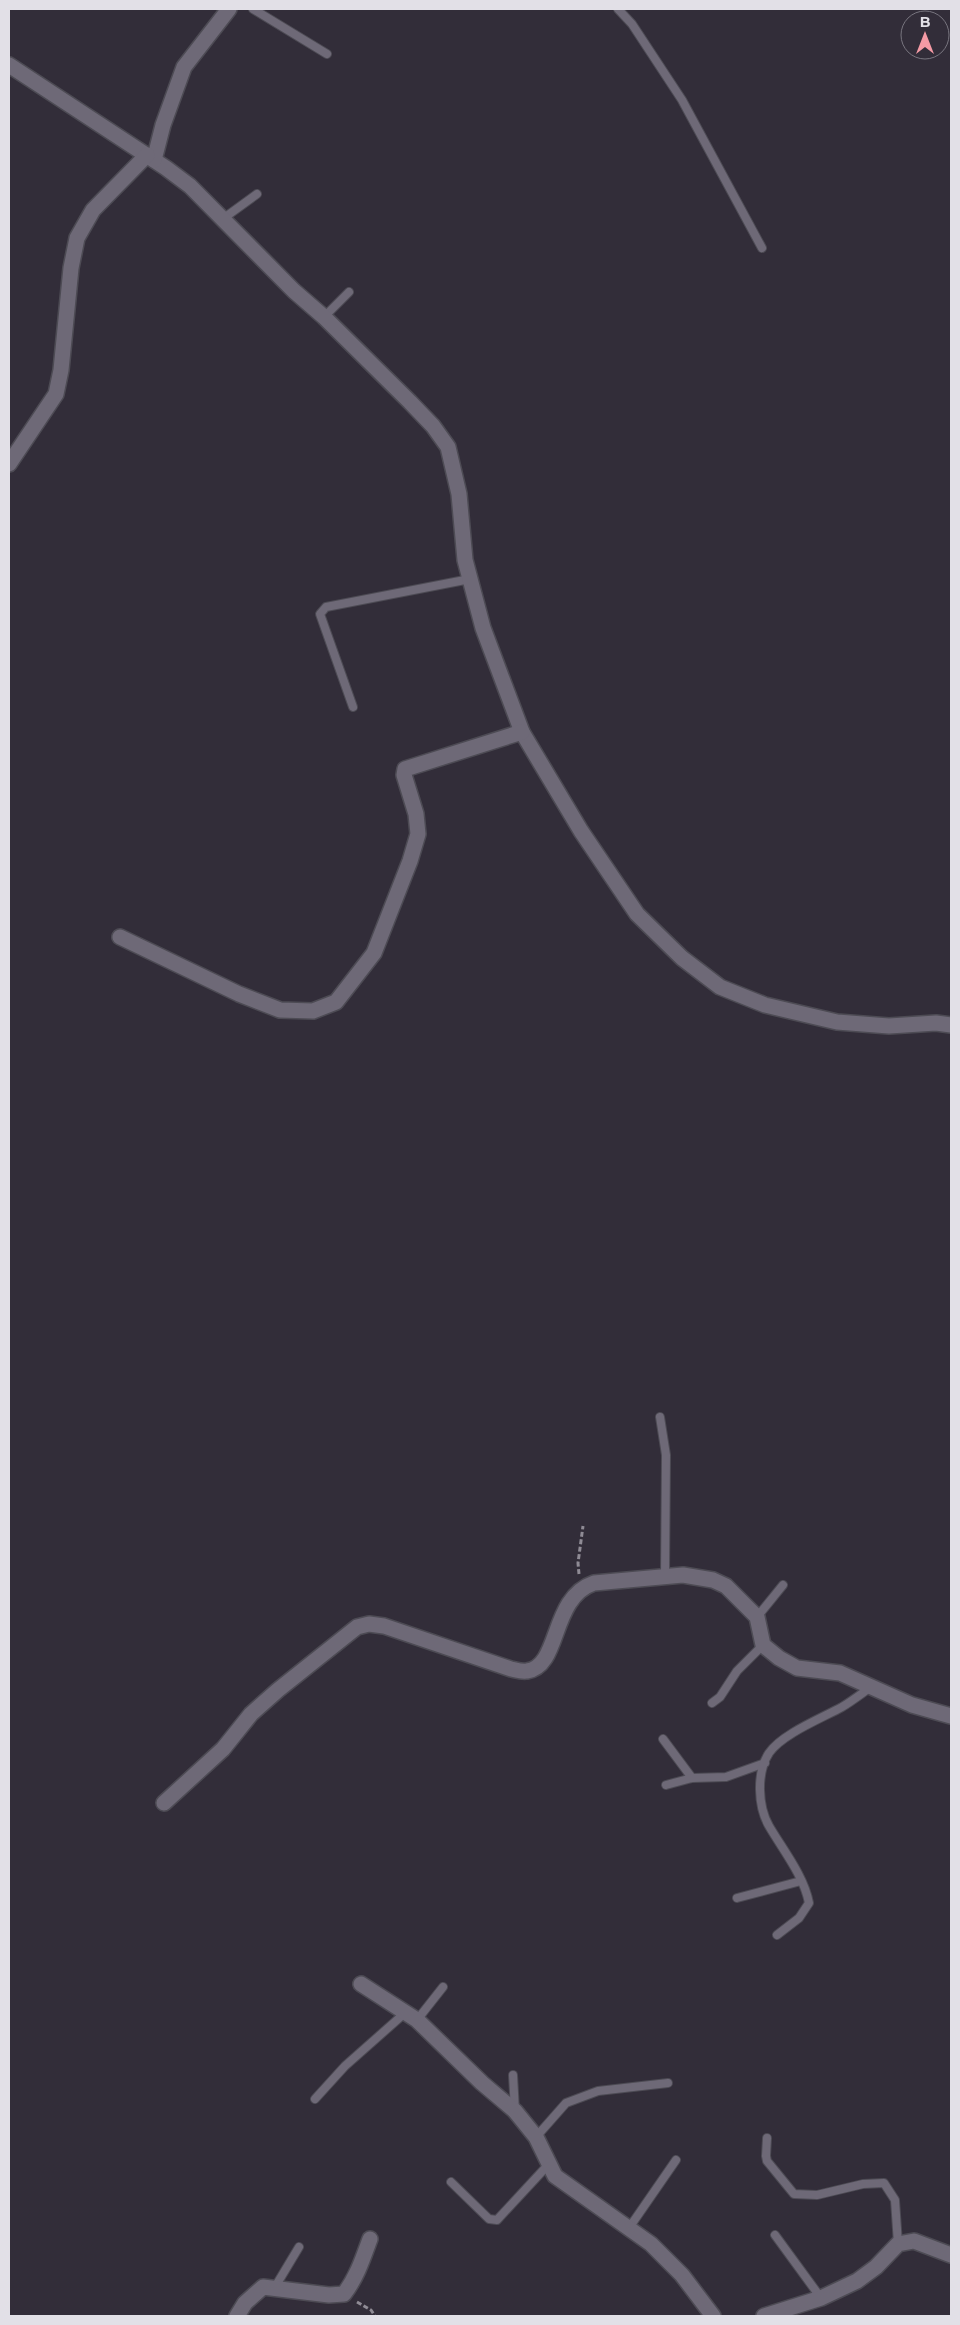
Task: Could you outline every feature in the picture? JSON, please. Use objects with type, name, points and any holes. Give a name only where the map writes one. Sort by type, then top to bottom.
[{"type":"street","points":[[9,464],[56,394],[61,370],[71,268],[77,238],[93,210],[151,158],[184,67],[229,9]]},
{"type":"street","points":[[9,65],[151,158],[190,186],[224,218],[294,291],[324,316],[433,426],[448,447],[459,494],[466,560],[470,579],[483,628],[522,732],[581,831],[637,914],[682,958],[720,987],[765,1005],[836,1022],[889,1026],[936,1022],[951,1024]]},
{"type":"street","points":[[120,937],[239,994],[280,1010],[313,1011],[336,1002],[374,953],[410,861],[418,834],[416,814],[404,775],[405,769],[522,732]]},
{"type":"street","points":[[164,1803],[222,1749],[251,1714],[357,1627],[369,1624],[384,1626],[511,1669],[526,1672],[536,1668],[545,1660],[566,1607],[582,1587],[594,1583],[683,1575],[714,1580],[726,1586],[757,1617],[763,1645],[779,1658],[796,1668],[840,1673],[912,1705],[951,1716]]},
{"type":"street","points":[[361,1984],[412,2016],[482,2083],[515,2110],[536,2137],[555,2176],[651,2244],[676,2269],[713,2316]]},
{"type":"street","points":[[237,2316],[245,2303],[262,2287],[275,2287],[329,2295],[344,2294],[352,2284],[361,2265],[370,2238]]},
{"type":"street","points":[[764,2316],[821,2298],[857,2281],[876,2267],[898,2244],[914,2241],[951,2255]]},
{"type":"lane","points":[[253,9],[327,54]]},
{"type":"lane","points":[[618,9],[632,24],[682,100],[762,248]]},
{"type":"lane","points":[[224,218],[257,194]]},
{"type":"lane","points":[[324,316],[349,292]]},
{"type":"lane","points":[[353,707],[320,614],[322,610],[326,607],[470,579]]},
{"type":"lane","points":[[660,1417],[666,1455],[665,1577]]},
{"type":"lane","points":[[757,1617],[783,1585]]},
{"type":"lane","points":[[712,1703],[720,1697],[737,1671],[763,1645]]},
{"type":"lane","points":[[777,1935],[799,1918],[808,1903],[806,1890],[801,1880],[764,1818],[759,1792],[769,1752],[786,1738],[845,1705],[871,1687]]},
{"type":"lane","points":[[663,1739],[692,1778]]},
{"type":"lane","points":[[666,1785],[692,1778],[726,1777],[765,1763]]},
{"type":"lane","points":[[737,1898],[801,1880]]},
{"type":"lane","points":[[315,2099],[345,2066],[412,2016],[443,1987]]},
{"type":"lane","points":[[512,2075],[515,2110]]},
{"type":"lane","points":[[536,2137],[566,2103],[598,2091],[668,2083]]},
{"type":"lane","points":[[768,2138],[766,2156],[768,2161],[794,2194],[817,2195],[863,2184],[884,2183],[895,2200],[898,2244]]},
{"type":"lane","points":[[629,2228],[676,2160]]},
{"type":"lane","points":[[451,2182],[489,2219],[497,2220],[548,2165]]},
{"type":"lane","points":[[775,2236],[821,2298]]},
{"type":"lane","points":[[275,2287],[299,2247]]},
{"type":"path","points":[[582,1587],[578,1571],[583,1526]]},
{"type":"path","points":[[344,2294],[371,2310],[375,2316]]}]
